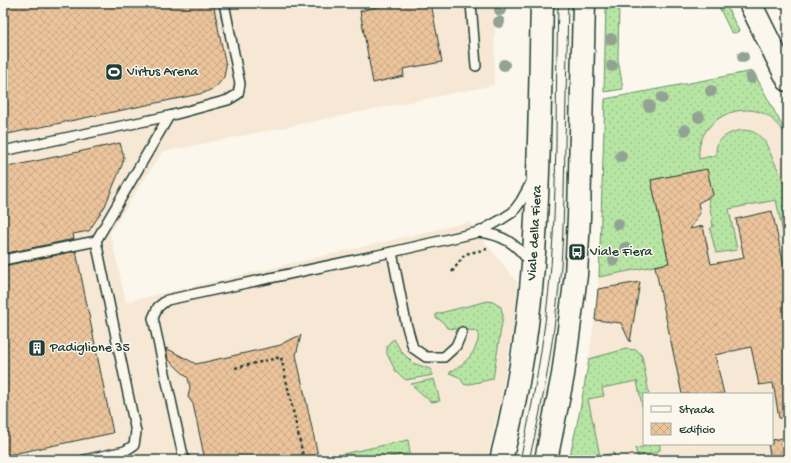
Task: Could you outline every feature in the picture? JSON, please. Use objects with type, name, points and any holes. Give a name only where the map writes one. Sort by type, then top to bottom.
[{"type":"main road","name":"Viale della Fiera","points":[[492,458],[515,399],[523,353],[533,268],[536,236],[542,3]]},
{"type":"main road","points":[[546,460],[563,375],[576,275],[579,217],[584,3]]},
{"type":"main road","points":[[750,3],[788,80]]},
{"type":"lane","points":[[3,151],[169,116],[228,100],[238,94],[240,84],[224,3]]},
{"type":"lane","points":[[471,3],[476,66]]},
{"type":"lane","points":[[84,460],[125,451],[134,445],[136,432],[96,241],[169,116]]},
{"type":"lane","points":[[184,460],[153,318],[158,306],[167,300],[479,232],[513,212],[521,201],[538,170]]},
{"type":"lane","points":[[479,232],[495,234],[509,241],[524,254],[533,268]]},
{"type":"lane","points":[[3,260],[96,241]]},
{"type":"lane","points":[[392,252],[406,323],[413,348],[426,357],[444,357],[456,346],[462,332]]},
{"type":"path","points":[[452,272],[465,254],[491,248]]},
{"type":"path","points":[[235,368],[282,357],[304,460]]},
{"type":"path","points":[[462,460],[492,458]]},
{"type":"shaded area","points":[[3,3],[495,3],[494,85],[162,152],[110,232],[126,302],[469,222],[518,283],[506,370],[487,460],[3,460]]},
{"type":"shaded area","points":[[753,71],[788,137],[788,460],[569,460],[589,359],[598,289],[605,99]]},
{"type":"green space","points":[[606,3],[619,3],[618,59],[623,89],[604,92]]},
{"type":"green space","points":[[717,3],[725,3],[739,31],[735,33],[731,32]]},
{"type":"green space","points":[[753,71],[786,133],[765,114],[753,110],[741,110],[730,113],[719,118],[703,135],[699,146],[699,159],[716,155],[716,147],[718,143],[732,132],[746,130],[762,138],[788,191],[788,255],[776,200],[729,209],[737,250],[716,253],[710,229],[713,226],[704,170],[702,170],[651,180],[669,263],[599,277],[605,99]]},
{"type":"green space","points":[[488,301],[501,307],[503,316],[493,379],[465,385],[459,377],[449,373],[462,364],[473,353],[478,340],[478,331],[447,328],[442,321],[436,318],[436,314]]},
{"type":"green space","points":[[394,339],[401,351],[413,363],[430,369],[433,375],[406,380],[396,372],[387,354],[387,346]]},
{"type":"green space","points":[[626,349],[637,350],[642,356],[649,393],[643,393],[643,410],[637,381],[602,388],[604,396],[588,399],[600,456],[614,453],[615,460],[569,460],[589,359]]},
{"type":"green space","points":[[434,379],[440,401],[431,402],[411,384]]},
{"type":"green space","points":[[408,440],[410,453],[376,460],[334,460],[333,456]]},
{"type":"green space","points":[[660,445],[660,450],[638,457],[635,448]]},
{"type":"building","name":"Virtus Arena","points":[[3,3],[213,3],[226,66],[224,77],[216,87],[204,93],[3,135]]},
{"type":"building","points":[[380,3],[431,3],[442,62],[403,69],[404,76],[373,83],[360,11],[381,6]]},
{"type":"building","points":[[120,143],[124,157],[122,165],[105,206],[89,231],[73,234],[74,239],[3,254],[3,168]]},
{"type":"building","points":[[707,169],[713,195],[698,203],[700,213],[690,229],[703,226],[711,264],[744,258],[736,219],[772,211],[788,283],[788,418],[779,418],[773,383],[759,385],[751,347],[715,355],[724,393],[682,393],[655,266],[669,263],[651,180]]},
{"type":"building","name":"Padiglione 35","points":[[76,251],[113,433],[3,456],[3,266]]},
{"type":"building","points":[[640,282],[630,342],[621,323],[595,320],[598,289]]},
{"type":"building","points":[[301,335],[296,355],[319,460],[205,460],[193,404],[188,397],[190,387],[188,378],[168,359],[166,348],[196,364],[281,345]]},
{"type":"building","points":[[788,437],[788,460],[771,460],[768,445],[773,445],[773,440]]},
{"type":"tram line","points":[[520,460],[532,405],[549,292],[554,225],[558,3]]},
{"type":"tram line","points":[[529,460],[549,364],[561,266],[564,206],[568,3]]},
{"type":"place","name":"Virtus Arena","points":[[114,72]]},
{"type":"place","name":"Viale Fiera","points":[[577,252]]},
{"type":"place","name":"Padiglione 35","points":[[37,348]]}]
